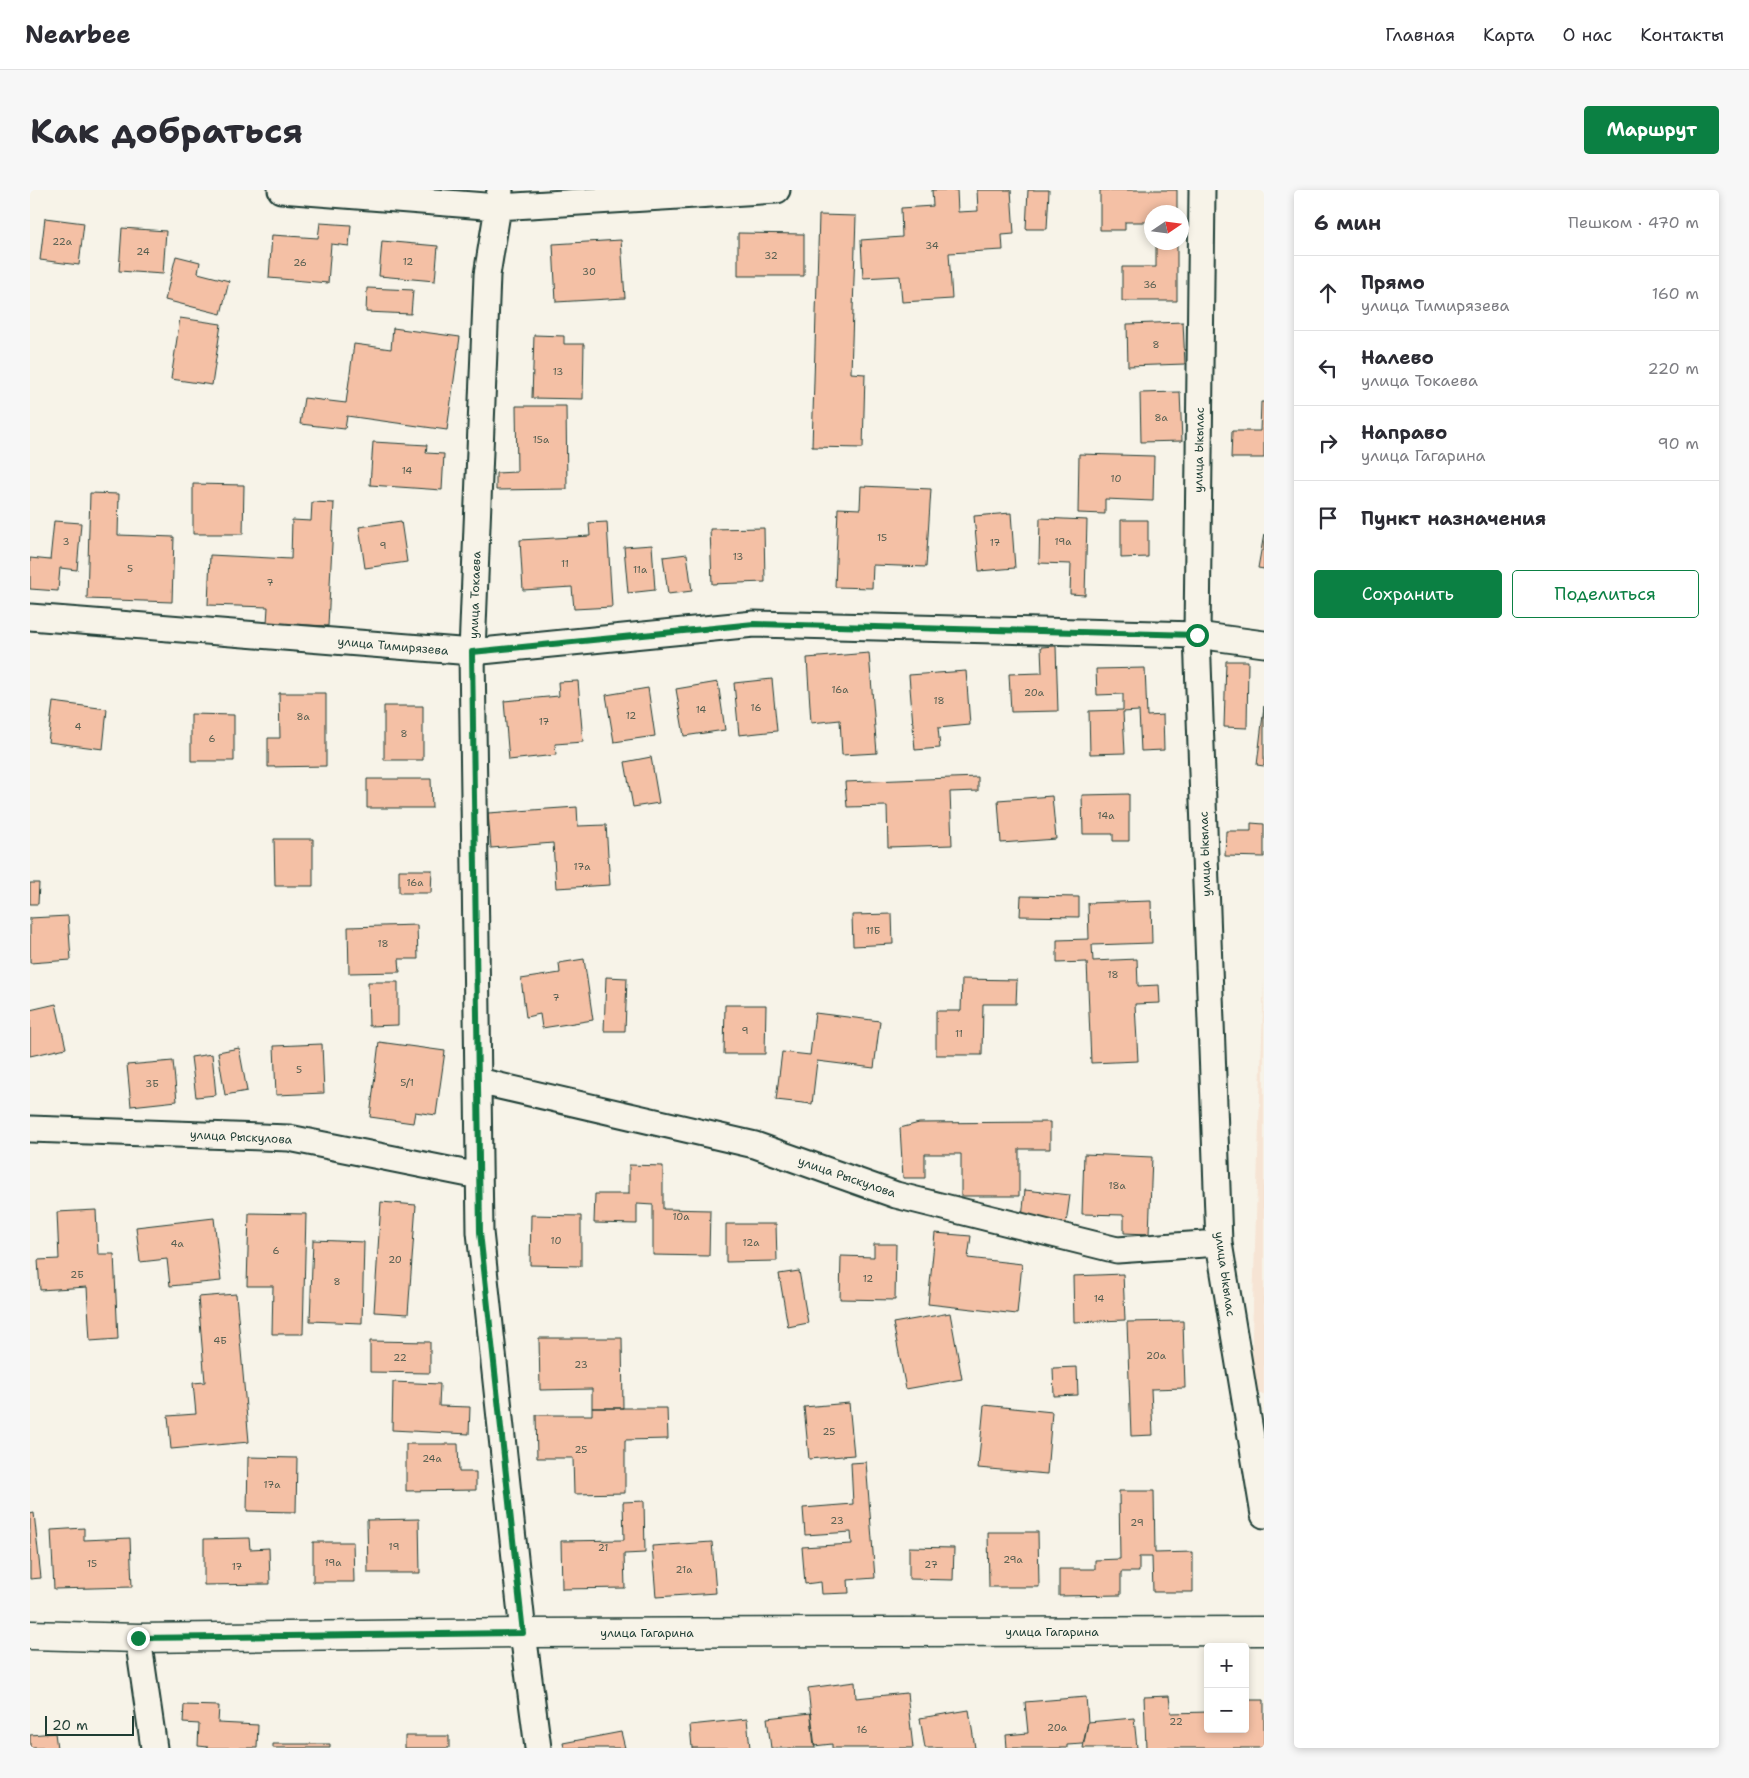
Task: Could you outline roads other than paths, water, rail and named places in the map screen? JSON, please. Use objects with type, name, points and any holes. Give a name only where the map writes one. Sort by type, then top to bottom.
[{"type":"main road","name":"улица Гагарина","points":[[30,1635],[138,1638],[523,1633],[1264,1631]]},
{"type":"street","points":[[281,190],[499,199],[777,190]]},
{"type":"street","name":"улица Ыкылас","points":[[1202,190],[1197,635],[1219,1243],[1264,1515]]},
{"type":"street","name":"улица Токаева","points":[[499,199],[487,275],[472,652],[480,1232],[523,1633],[538,1748]]},
{"type":"street","name":"улица Тимирязева","points":[[30,617],[472,652],[754,624],[1197,635],[1264,644]]},
{"type":"street","name":"улица Рыскулова","points":[[478,1081],[755,1145],[896,1195],[1117,1250],[1219,1243]]},
{"type":"street","name":"улица Рыскулова","points":[[30,1129],[289,1138],[479,1176]]},
{"type":"street","points":[[138,1638],[154,1748]]}]
